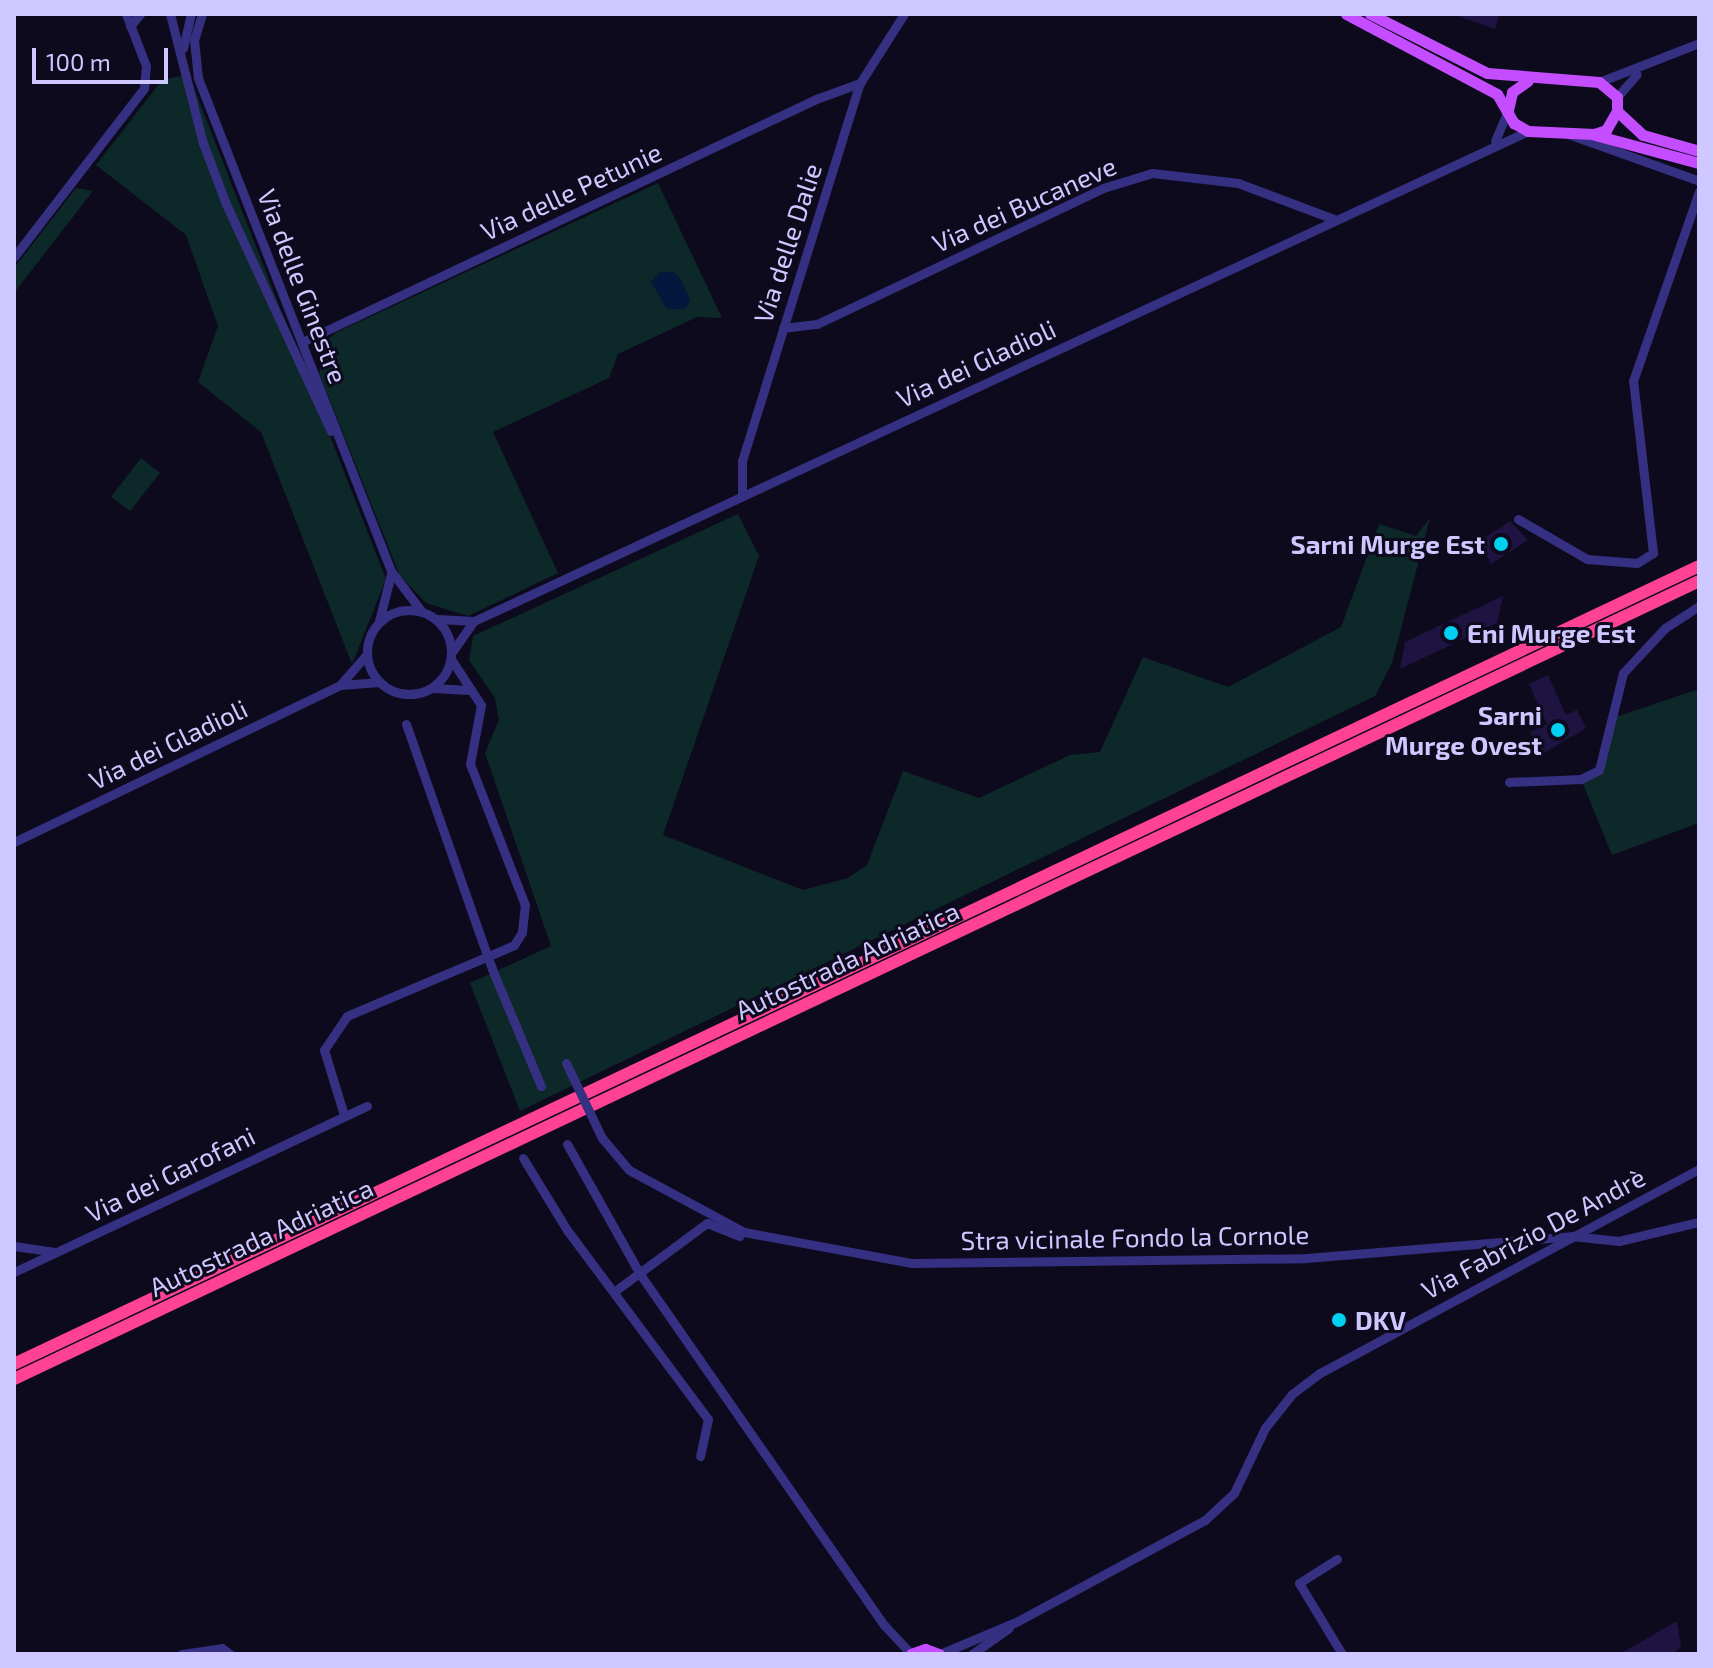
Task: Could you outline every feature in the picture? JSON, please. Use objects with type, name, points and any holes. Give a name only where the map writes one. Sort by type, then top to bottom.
[{"type":"highway","name":"Autostrada Adriatica","points":[[14,1364],[1699,566]]},
{"type":"highway","name":"Autostrada Adriatica","points":[[14,1379],[1699,581]]},
{"type":"main road","points":[[1346,14],[1497,94],[1528,131],[1562,130],[1594,134],[1699,163]]},
{"type":"main road","points":[[1370,14],[1487,73],[1528,81],[1599,82],[1617,97],[1617,111],[1606,130],[1594,134]]},
{"type":"main road","points":[[1508,110],[1512,92],[1528,81]]},
{"type":"main road","points":[[1617,111],[1643,135],[1699,151]]},
{"type":"main road","points":[[911,1654],[925,1649],[939,1654]]},
{"type":"street","points":[[14,257],[144,88],[146,66],[126,14]]},
{"type":"street","points":[[130,26],[140,14]]},
{"type":"street","points":[[182,14],[173,14],[203,143],[226,204],[338,445]]},
{"type":"street","points":[[182,51],[191,14]]},
{"type":"street","name":"Via delle Ginestre","points":[[202,14],[194,40],[198,78],[302,342],[338,445],[391,571],[422,612]]},
{"type":"street","name":"Via delle Dalie","points":[[742,496],[742,461],[860,83],[904,14]]},
{"type":"street","points":[[1599,82],[1639,71],[1699,43]]},
{"type":"street","points":[[1617,97],[1639,71]]},
{"type":"street","name":"Via delle Petunie","points":[[302,342],[816,99],[860,83]]},
{"type":"street","points":[[1495,141],[1508,110]]},
{"type":"street","points":[[1562,130],[1610,154],[1699,181]]},
{"type":"street","name":"Via dei Gladioli","points":[[422,612],[435,619],[474,621],[1495,141],[1528,131]]},
{"type":"street","name":"Via dei Bucaneve","points":[[783,328],[817,324],[1103,188],[1152,173],[1238,183],[1334,219]]},
{"type":"street","points":[[1518,519],[1594,561],[1637,563],[1653,553],[1633,381],[1699,191]]},
{"type":"street","points":[[378,623],[391,571]]},
{"type":"street","points":[[1509,782],[1581,779],[1599,770],[1623,673],[1665,628],[1699,606]]},
{"type":"street","points":[[378,623],[401,610],[422,612]]},
{"type":"street","points":[[344,1115],[324,1050],[331,1033],[347,1016],[499,951],[522,932],[525,905],[470,764],[483,721],[481,705],[469,690],[435,619]]},
{"type":"street","name":"Via dei Gladioli","points":[[14,842],[340,685],[380,682],[409,694],[432,688],[474,621]]},
{"type":"street","name":"Via dei Gladioli","points":[[340,685],[367,654],[378,623]]},
{"type":"street","points":[[367,654],[380,682]]},
{"type":"street","points":[[432,688],[469,690]]},
{"type":"street","points":[[406,724],[492,969],[541,1086]]},
{"type":"street","name":"Stra vicinale Fondo la Cornole","points":[[566,1063],[602,1138],[629,1170],[744,1232],[912,1263],[1146,1264],[1572,1236],[1619,1241],[1699,1222]]},
{"type":"street","name":"Via dei Garofani","points":[[14,1272],[367,1106]]},
{"type":"street","points":[[567,1144],[642,1277],[885,1626],[911,1654]]},
{"type":"street","points":[[523,1158],[708,1419],[700,1456]]},
{"type":"street","name":"Via Fabrizio De Andrè","points":[[1018,1621],[1205,1520],[1234,1493],[1283,1405],[1320,1373],[1699,1169]]},
{"type":"street","points":[[615,1291],[707,1223],[744,1232]]},
{"type":"street","points":[[14,1246],[55,1252]]},
{"type":"street","points":[[1337,1559],[1299,1583],[1342,1654]]},
{"type":"street","points":[[939,1654],[1018,1621]]},
{"type":"street","points":[[972,1654],[1018,1621]]},
{"type":"street","points":[[182,1654],[222,1648],[230,1654]]},
{"type":"green space","points":[[182,76],[192,83],[386,579],[352,664],[261,432],[198,382],[218,326],[186,235],[96,165],[163,79]]},
{"type":"green space","points":[[658,183],[722,318],[697,317],[618,354],[609,378],[493,432],[558,573],[468,616],[426,603],[400,576],[319,373],[324,344],[335,333]]},
{"type":"green space","points":[[76,188],[93,191],[14,293],[14,268]]},
{"type":"green space","points":[[141,458],[160,473],[130,511],[111,497]]},
{"type":"green space","points":[[738,514],[759,556],[663,835],[803,890],[848,878],[867,865],[903,771],[979,798],[1070,755],[1100,752],[1143,657],[1228,687],[1341,627],[1379,524],[1416,536],[1430,518],[1392,663],[1375,696],[520,1111],[470,983],[551,946],[485,753],[499,720],[495,698],[469,660],[473,636]]},
{"type":"green space","points":[[1699,689],[1699,823],[1612,855],[1581,779],[1599,770],[1613,718]]},
{"type":"water","points":[[660,272],[674,272],[682,281],[690,300],[685,309],[667,309],[651,282]]},
{"type":"building","points":[[1452,14],[1499,14],[1495,29]]},
{"type":"building","name":"Sarni Murge Est","points":[[1510,521],[1528,540],[1491,564],[1480,541]]},
{"type":"building","name":"Eni Murge Est","points":[[1503,596],[1497,623],[1400,669],[1405,642]]},
{"type":"building","points":[[1548,675],[1566,715],[1577,710],[1586,728],[1542,754],[1530,732],[1547,724],[1529,684]]},
{"type":"building","points":[[1677,1621],[1681,1647],[1672,1654],[1620,1654]]},
{"type":"place","name":"Sarni Murge Est","points":[[1501,544]]},
{"type":"place","name":"Eni Murge Est","points":[[1451,633]]},
{"type":"place","name":"Sarni Murge Ovest","points":[[1558,730]]},
{"type":"place","name":"DKV","points":[[1339,1320]]}]
